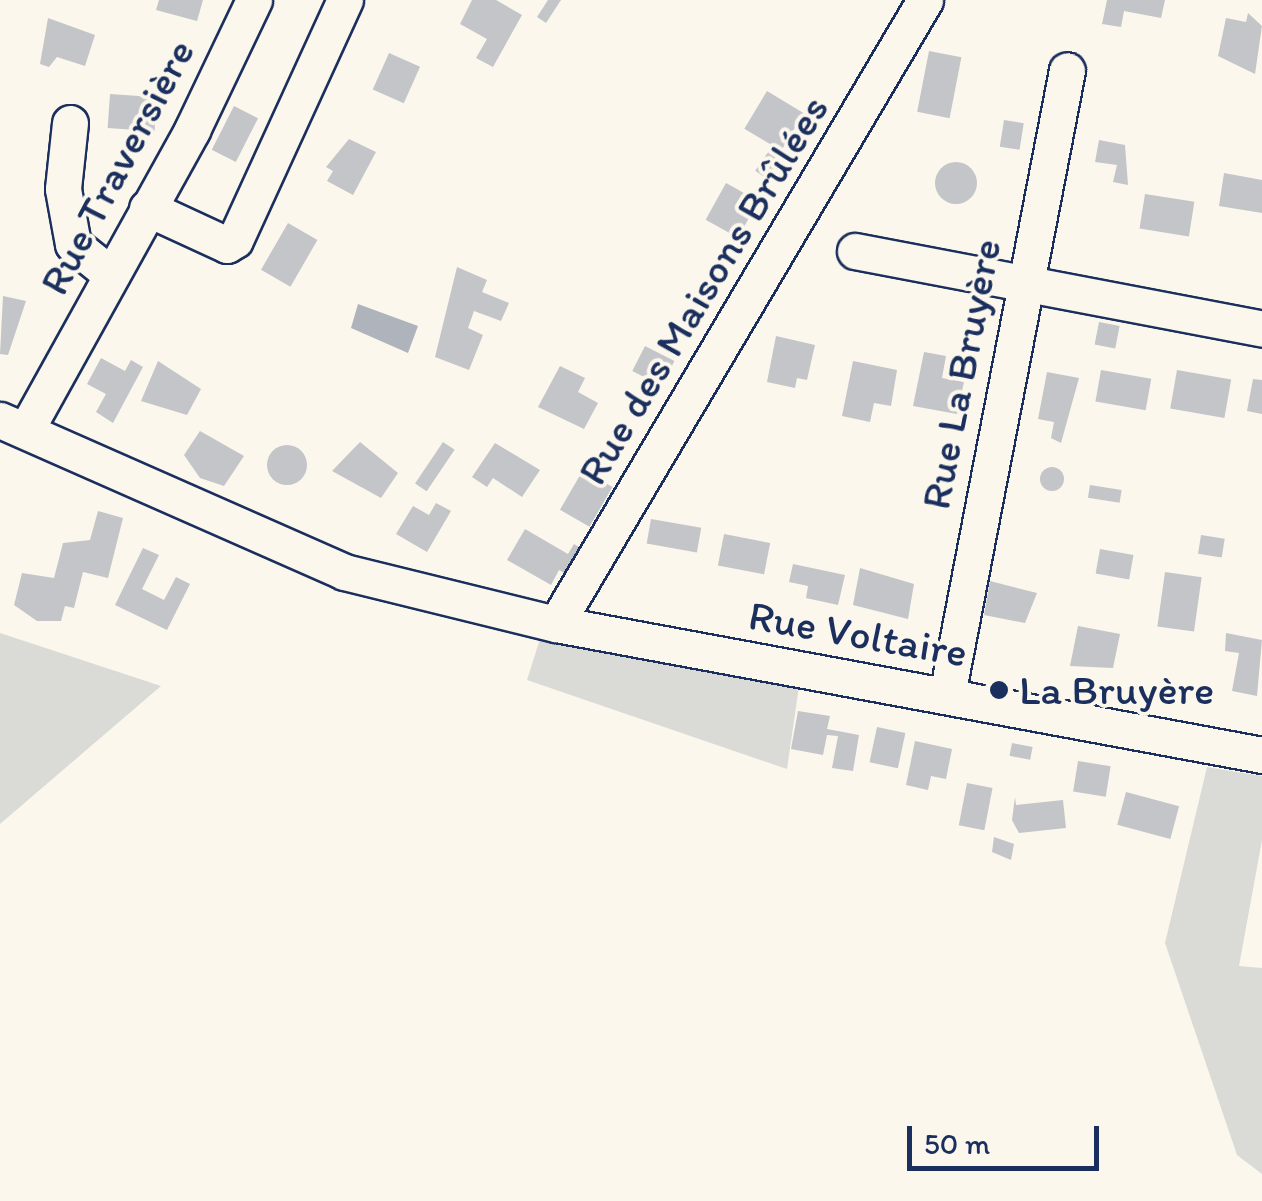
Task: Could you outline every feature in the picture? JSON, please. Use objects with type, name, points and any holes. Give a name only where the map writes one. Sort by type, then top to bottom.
[{"type":"street","name":"Rue Traversière","points":[[14,424],[110,274],[254,0]]},
{"type":"street","points":[[147,208],[226,246],[235,240],[345,0]]},
{"type":"street","name":"Rue des Maisons Brûlées","points":[[556,624],[925,0]]},
{"type":"street","name":"Rue La Bruyère","points":[[947,696],[1022,285],[1067,70]]},
{"type":"street","points":[[70,123],[63,189],[73,244],[110,274]]},
{"type":"street","points":[[856,251],[1262,329]]},
{"type":"street","name":"Rue Voltaire","points":[[14,424],[344,572],[556,624],[1262,755]]},
{"type":"shaded area","points":[[358,304],[418,326],[408,353],[351,328]]},
{"type":"shaded area","points":[[0,633],[161,686],[0,824]]},
{"type":"shaded area","points":[[540,639],[799,686],[787,769],[527,680]]},
{"type":"shaded area","points":[[1207,767],[1262,776],[1262,840],[1239,966],[1262,968],[1262,1174],[1237,1155],[1165,943]]},
{"type":"building","points":[[159,0],[203,0],[197,21],[156,10]]},
{"type":"building","points":[[472,0],[496,0],[522,15],[493,67],[476,58],[487,39],[460,24]]},
{"type":"building","points":[[548,0],[561,0],[546,23],[537,17]]},
{"type":"building","points":[[1107,0],[1165,0],[1161,18],[1124,11],[1121,27],[1102,24]]},
{"type":"building","points":[[1248,13],[1262,26],[1255,74],[1218,56],[1226,18],[1246,22]]},
{"type":"building","points":[[48,18],[95,35],[85,66],[57,57],[49,67],[40,64]]},
{"type":"building","points":[[929,51],[961,57],[950,118],[917,112]]},
{"type":"building","points":[[389,53],[420,67],[404,103],[373,90]]},
{"type":"building","points":[[767,91],[804,113],[781,151],[744,129]]},
{"type":"building","points":[[110,94],[157,97],[155,131],[108,128]]},
{"type":"building","points":[[234,106],[258,118],[236,162],[212,150]]},
{"type":"building","points":[[1004,120],[1024,123],[1020,150],[1000,147]]},
{"type":"building","points":[[349,139],[376,152],[353,195],[327,181],[333,171],[326,167]]},
{"type":"building","points":[[1099,140],[1125,145],[1128,185],[1113,182],[1117,165],[1095,162]]},
{"type":"building","points":[[769,151],[782,160],[768,180],[755,171]]},
{"type":"building","points":[[956,162],[971,168],[977,183],[971,198],[956,204],[941,198],[935,183],[941,168]]},
{"type":"building","points":[[1224,173],[1262,180],[1262,213],[1219,206]]},
{"type":"building","points":[[726,183],[758,201],[738,238],[706,220]]},
{"type":"building","points":[[1145,194],[1194,202],[1189,236],[1140,229]]},
{"type":"building","points":[[288,223],[317,240],[290,287],[261,270]]},
{"type":"building","points":[[457,267],[487,280],[482,292],[509,303],[501,321],[474,311],[468,328],[483,335],[469,370],[435,357]]},
{"type":"building","points":[[3,296],[26,301],[8,355],[0,354]]},
{"type":"building","points":[[1099,322],[1120,326],[1115,349],[1095,345]]},
{"type":"building","points":[[776,336],[815,345],[807,380],[797,378],[795,388],[767,382]]},
{"type":"building","points":[[645,346],[674,361],[662,386],[632,371]]},
{"type":"building","points":[[924,352],[946,356],[942,378],[964,382],[957,414],[913,406]]},
{"type":"building","points":[[101,358],[125,371],[131,360],[143,367],[113,423],[96,412],[106,394],[87,384]]},
{"type":"building","points":[[158,361],[201,389],[187,415],[141,401]]},
{"type":"building","points":[[853,361],[897,370],[891,406],[874,403],[870,422],[842,416]]},
{"type":"building","points":[[560,366],[585,378],[578,392],[598,403],[584,429],[538,407]]},
{"type":"building","points":[[1101,370],[1151,379],[1146,410],[1095,402]]},
{"type":"building","points":[[1177,370],[1231,380],[1224,418],[1170,408]]},
{"type":"building","points":[[1047,372],[1079,378],[1061,443],[1051,438],[1054,422],[1038,419]]},
{"type":"building","points":[[1253,379],[1262,380],[1262,414],[1247,411]]},
{"type":"building","points":[[200,431],[244,456],[224,486],[200,478],[184,455]]},
{"type":"building","points":[[360,442],[398,473],[381,498],[332,471]]},
{"type":"building","points":[[443,442],[455,450],[427,491],[415,483]]},
{"type":"building","points":[[495,443],[540,470],[522,497],[493,478],[487,487],[472,477]]},
{"type":"building","points":[[287,445],[301,451],[307,465],[301,479],[287,485],[273,479],[267,465],[273,451]]},
{"type":"building","points":[[1052,467],[1061,470],[1061,488],[1052,491],[1043,488],[1040,479],[1043,470]]},
{"type":"building","points":[[583,470],[612,487],[589,527],[560,510]]},
{"type":"building","points":[[1090,485],[1122,490],[1120,503],[1088,498]]},
{"type":"building","points":[[436,503],[451,511],[427,552],[396,534],[413,506],[429,515]]},
{"type":"building","points":[[98,511],[123,518],[108,578],[83,572],[74,608],[65,606],[61,621],[37,621],[14,605],[22,573],[54,578],[63,543],[90,540]]},
{"type":"building","points":[[651,519],[701,528],[697,552],[647,544]]},
{"type":"building","points":[[525,529],[568,554],[574,544],[592,555],[577,581],[559,570],[551,585],[507,560]]},
{"type":"building","points":[[724,534],[770,543],[764,574],[718,565]]},
{"type":"building","points":[[1201,535],[1225,539],[1222,558],[1198,554]]},
{"type":"building","points":[[143,548],[159,555],[142,589],[164,600],[176,577],[190,584],[167,630],[115,605]]},
{"type":"building","points":[[1100,549],[1133,555],[1129,580],[1096,574]]},
{"type":"building","points":[[793,564],[845,575],[838,605],[806,598],[808,586],[789,582]]},
{"type":"building","points":[[860,568],[914,584],[908,619],[853,605]]},
{"type":"building","points":[[1165,572],[1202,577],[1194,632],[1157,626]]},
{"type":"building","points":[[990,581],[1037,593],[1025,623],[984,615]]},
{"type":"building","points":[[1078,626],[1120,634],[1113,668],[1070,666]]},
{"type":"building","points":[[1226,633],[1262,640],[1257,696],[1232,691],[1239,653],[1225,651]]},
{"type":"building","points":[[798,711],[830,716],[827,729],[859,735],[853,771],[832,768],[838,736],[827,735],[823,755],[791,749]]},
{"type":"building","points":[[877,727],[905,733],[898,768],[870,762]]},
{"type":"building","points":[[915,741],[952,749],[946,779],[931,776],[928,790],[906,785]]},
{"type":"building","points":[[1012,743],[1033,747],[1030,760],[1010,756]]},
{"type":"building","points":[[1078,761],[1111,766],[1106,797],[1073,792]]},
{"type":"building","points":[[967,783],[993,788],[984,830],[959,825]]},
{"type":"building","points":[[1126,792],[1179,806],[1170,839],[1117,825]]},
{"type":"building","points":[[1015,797],[1016,805],[1063,800],[1066,828],[1019,833],[1012,820]]},
{"type":"building","points":[[994,837],[1014,844],[1011,860],[992,852]]},
{"type":"place","name":"La Bruyère","points":[[999,690]]}]
